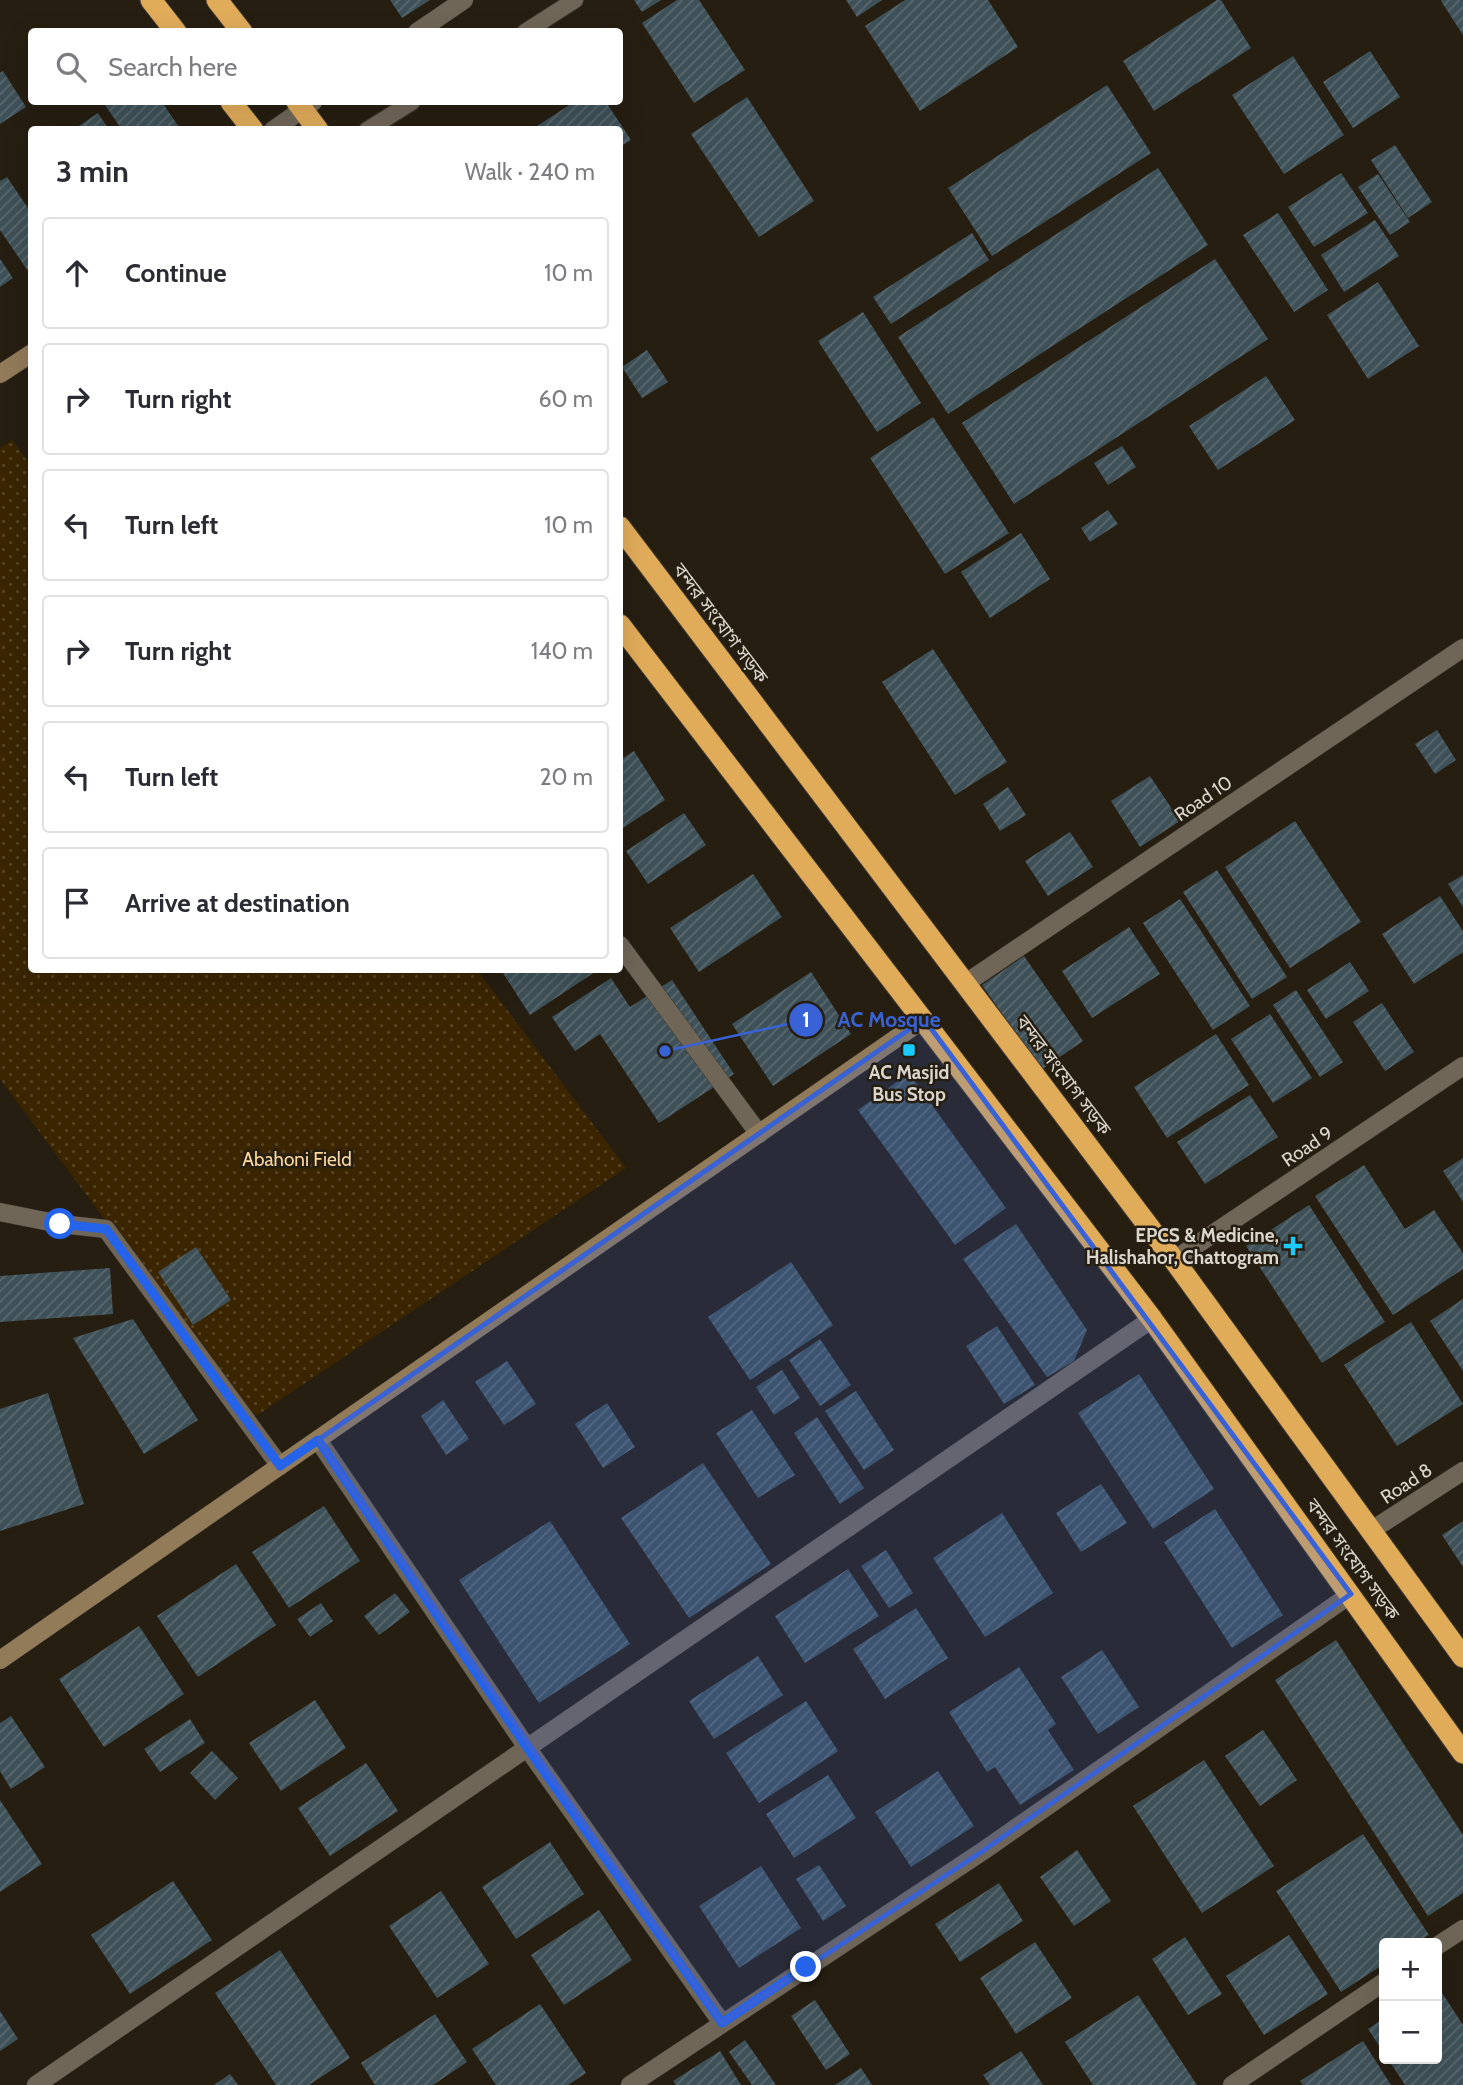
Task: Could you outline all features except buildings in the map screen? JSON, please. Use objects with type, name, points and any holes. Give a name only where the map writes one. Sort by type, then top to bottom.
[{"type":"highway","points":[[151,0],[173,28]]},
{"type":"highway","points":[[217,0],[239,28]]},
{"type":"highway","points":[[233,105],[250,126]]},
{"type":"highway","points":[[305,105],[316,126]]},
{"type":"highway","name":"বন্দর সংযোগ সড়ক","points":[[623,531],[1174,1260],[1463,1657]]},
{"type":"highway","name":"বন্দর সংযোগ সড়ক","points":[[623,629],[1152,1319],[1463,1753]]},
{"type":"street","points":[[423,28],[464,0]]},
{"type":"street","points":[[279,126],[303,105]]},
{"type":"street","points":[[0,374],[28,356]]},
{"type":"street","name":"Road 10","points":[[966,983],[1463,648]]},
{"type":"street","points":[[623,949],[759,1134]]},
{"type":"street","points":[[0,1660],[924,1019]]},
{"type":"street","name":"Road 9","points":[[1174,1260],[1463,1066]]},
{"type":"street","points":[[0,1212],[60,1224],[106,1229],[280,1466]]},
{"type":"street","points":[[36,2085],[1152,1319]]},
{"type":"street","points":[[318,1440],[528,1749],[722,2023]]},
{"type":"street","name":"Road 8","points":[[1373,1530],[1463,1471]]},
{"type":"street","points":[[630,2085],[983,1851],[1351,1594]]},
{"type":"street","points":[[1442,1943],[1463,1929]]},
{"type":"street","points":[[1232,2085],[1379,1985]]},
{"type":"lane","points":[[531,28],[575,0]]},
{"type":"lane","points":[[373,126],[407,105]]},
{"type":"highlighted area","points":[[924,1019],[1351,1594],[983,1851],[722,2023],[318,1440]]},
{"type":"green space","name":"Abahoni Field","points":[[12,440],[28,462],[28,973],[479,973],[626,1168],[253,1418],[0,1079],[0,448]]},
{"type":"place","name":"AC Masjid Bus Stop","points":[[909,1050]]},
{"type":"place","name":"AC Mosque","points":[[665,1051]]},
{"type":"place","name":"EPCS & Medicine, Halishahor, Chattogram","points":[[1293,1246]]},
{"type":"route","points":[[60,1224],[106,1229],[280,1466],[318,1440],[528,1749],[722,2023],[806,1967]]}]
